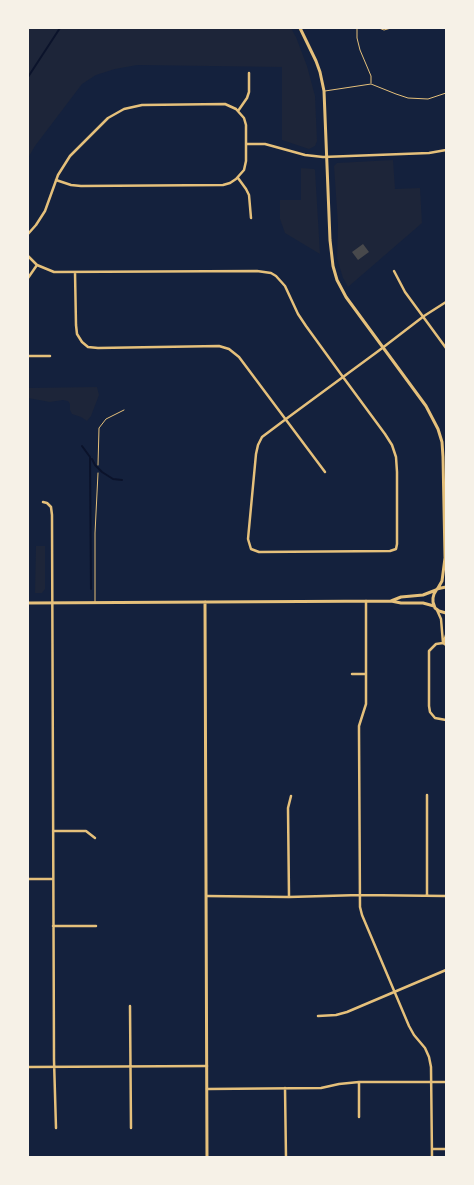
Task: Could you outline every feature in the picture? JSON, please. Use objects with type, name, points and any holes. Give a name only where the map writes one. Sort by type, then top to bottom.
[{"type":"street","points":[[300,28],[316,61],[324,91],[330,240],[333,266],[337,280],[346,297],[426,406],[442,442],[446,503],[445,557],[442,581],[433,598],[434,606],[441,619],[445,644]]},
{"type":"street","points":[[238,111],[249,92],[249,73]]},
{"type":"street","points":[[28,234],[39,222],[45,211],[56,180],[67,160],[92,132],[108,118],[124,110],[142,105],[223,104],[232,106],[238,111],[245,123],[245,166],[238,178],[228,184],[81,186],[70,185],[56,180]]},
{"type":"street","points":[[246,144],[265,144],[304,155],[326,156],[429,153],[446,150]]},
{"type":"street","points":[[238,178],[246,188],[249,196],[251,218]]},
{"type":"street","points":[[28,256],[37,265],[54,272],[257,272],[276,276],[285,286],[302,320],[343,377],[385,434],[394,451],[398,472],[398,540],[396,548],[390,552],[259,552],[252,549],[248,539],[256,454],[262,437],[343,377],[383,348],[424,316],[446,302]]},
{"type":"street","points":[[28,278],[37,265]]},
{"type":"street","points":[[394,271],[405,292],[446,348]]},
{"type":"street","points":[[76,272],[77,334],[88,347],[218,346],[229,348],[239,357],[325,472]]},
{"type":"street","points":[[28,356],[50,356]]},
{"type":"street","points":[[43,502],[51,507],[52,515],[54,1067],[56,1128]]},
{"type":"street","points":[[445,557],[446,563]]},
{"type":"street","points":[[390,601],[423,595],[446,587]]},
{"type":"street","points":[[366,601],[366,708],[359,732],[360,895],[362,915],[409,1026],[428,1053],[431,1067],[432,1158]]},
{"type":"street","points":[[28,603],[390,601],[423,603],[434,606]]},
{"type":"street","points":[[205,602],[207,1158]]},
{"type":"street","points":[[437,610],[446,613]]},
{"type":"street","points":[[445,644],[446,636]]},
{"type":"street","points":[[445,644],[436,644],[429,652],[429,706],[430,712],[435,718],[446,720]]},
{"type":"street","points":[[352,674],[366,674]]},
{"type":"street","points":[[428,795],[428,896]]},
{"type":"street","points":[[289,897],[288,808],[292,796]]},
{"type":"street","points":[[54,831],[82,831],[89,833],[94,838]]},
{"type":"street","points":[[28,879],[54,879]]},
{"type":"street","points":[[206,896],[446,896]]},
{"type":"street","points":[[54,926],[96,926]]},
{"type":"street","points":[[318,1016],[347,1012],[446,970]]},
{"type":"street","points":[[130,1006],[131,1128]]},
{"type":"street","points":[[28,1067],[206,1066]]},
{"type":"street","points":[[207,1090],[321,1088],[359,1082],[446,1082]]},
{"type":"street","points":[[359,1082],[360,1117]]},
{"type":"street","points":[[285,1088],[286,1158]]},
{"type":"street","points":[[432,1149],[446,1149]]},
{"type":"lane","points":[[357,28],[360,50],[371,76],[372,84]]},
{"type":"lane","points":[[379,28],[384,30],[390,28]]},
{"type":"lane","points":[[324,91],[372,84],[408,98],[428,99],[446,93]]},
{"type":"lane","points":[[98,465],[99,428],[106,419],[124,410]]},
{"type":"lane","points":[[95,603],[95,533],[98,473]]},
{"type":"shaded area","points":[[28,28],[291,28],[307,66],[315,96],[317,141],[315,146],[309,149],[282,140],[282,67],[137,65],[96,75],[82,84],[28,158]]},
{"type":"shaded area","points":[[393,160],[395,189],[420,188],[422,223],[348,287],[337,258],[338,224],[334,166],[337,163]]},
{"type":"shaded area","points":[[301,168],[315,170],[320,254],[285,233],[280,219],[280,200],[301,200]]},
{"type":"shaded area","points":[[97,387],[99,395],[91,416],[87,421],[72,414],[68,401],[50,402],[28,398],[28,388]]},
{"type":"shaded area","points":[[36,546],[45,546],[45,589],[42,593],[35,593]]},
{"type":"building","points":[[363,244],[369,252],[358,260],[352,252]]},
{"type":"waterway","points":[[28,77],[60,28]]},
{"type":"waterway","points":[[82,446],[90,457],[91,589]]},
{"type":"waterway","points":[[92,459],[102,472],[113,479],[122,480]]}]
